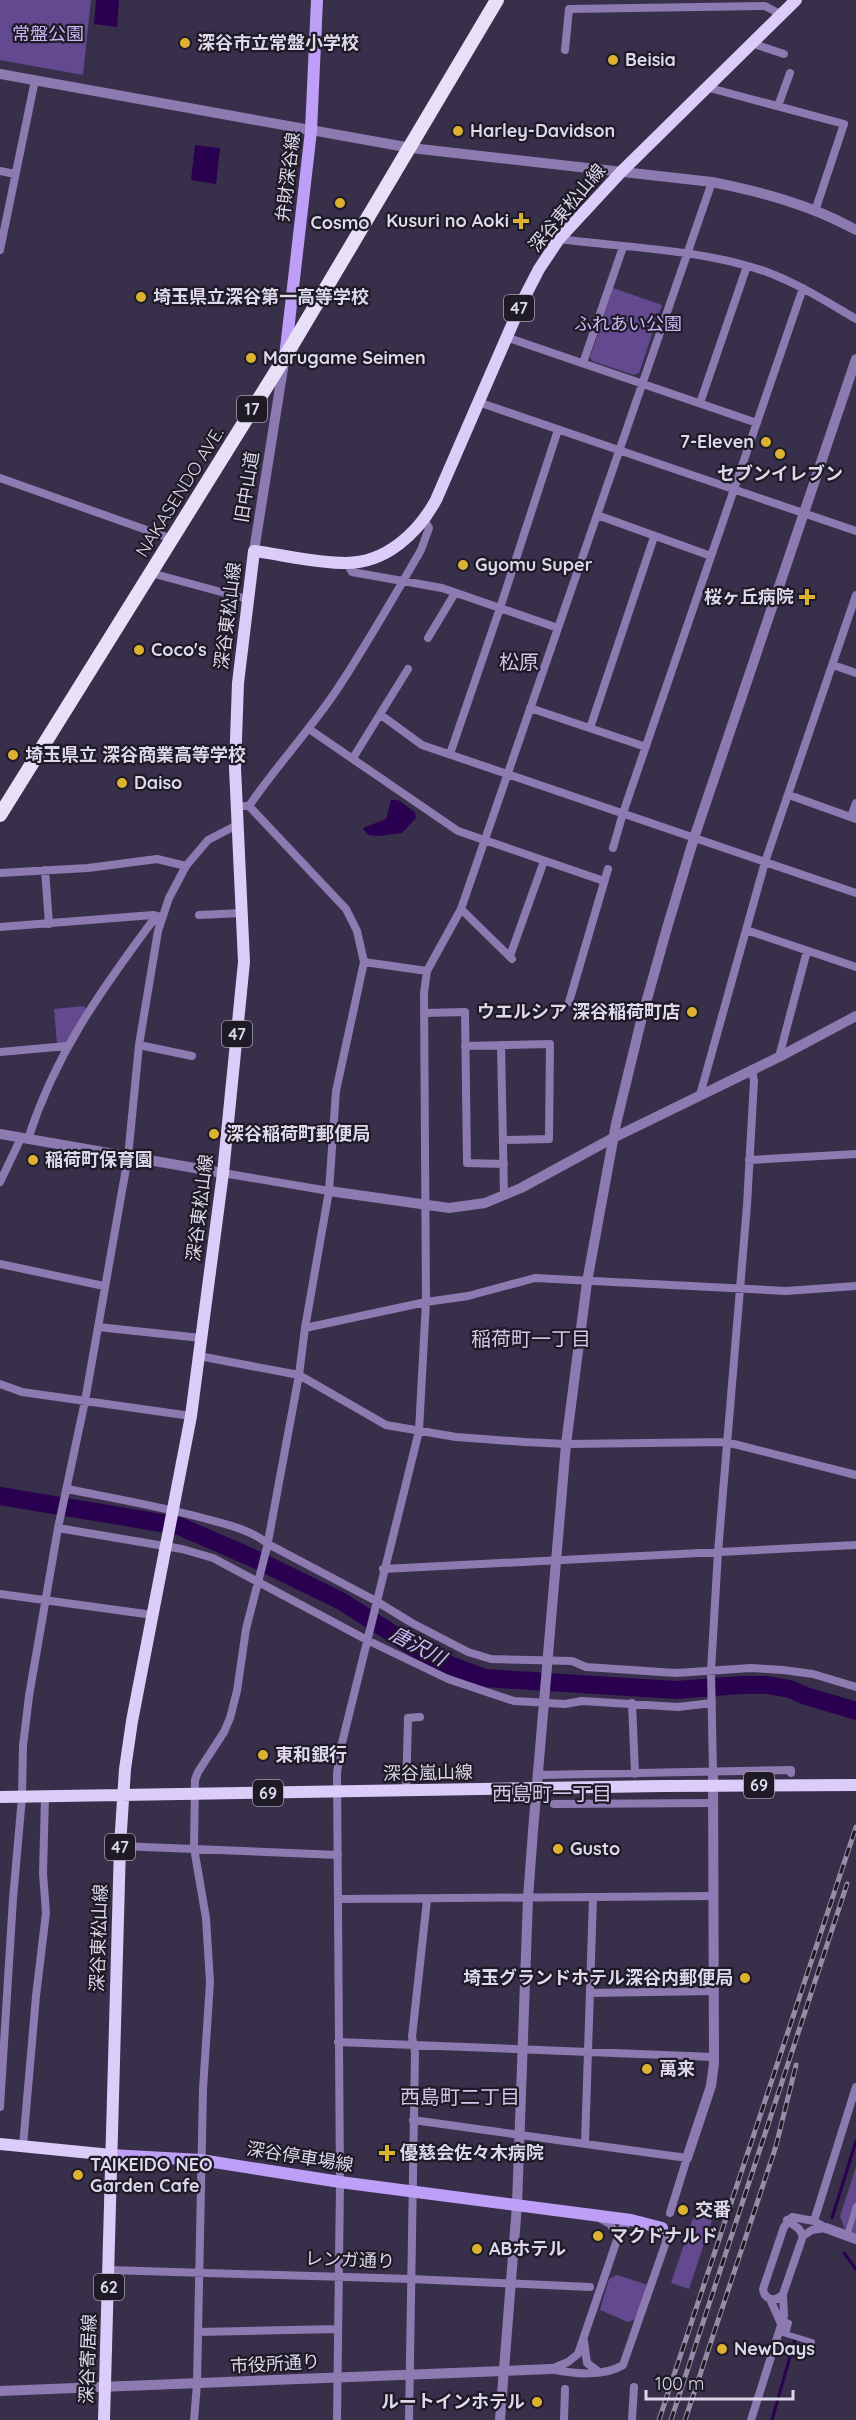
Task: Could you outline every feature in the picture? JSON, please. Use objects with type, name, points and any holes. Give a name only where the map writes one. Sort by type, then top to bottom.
[{"type":"highway","name":"NAKASENDO AVE.","points":[[0,814],[285,357],[498,0]]},
{"type":"main road","name":"弁財深谷線","points":[[285,357],[311,131],[316,0]]},
{"type":"main road","name":"深谷東松山線","points":[[173,1512],[199,1356],[223,1173],[244,962],[235,768],[238,683],[254,551],[347,563],[386,552],[425,521],[506,337],[539,269],[559,239],[621,172],[796,0]]},
{"type":"main road","name":"47","points":[[166,1545],[173,1512]]},
{"type":"main road","name":"深谷東松山線","points":[[111,2155],[120,1846],[124,1795],[131,1729],[166,1545]]},
{"type":"main road","name":"深谷嵐山線","points":[[0,1797],[856,1785]]},
{"type":"main road","points":[[0,2144],[111,2155]]},
{"type":"main road","name":"深谷停車場線","points":[[111,2155],[201,2160],[340,2182],[631,2220],[662,2228]]},
{"type":"main road","name":"深谷寄居線","points":[[104,2420],[111,2155]]},
{"type":"street","points":[[565,50],[569,9],[765,6],[780,14]]},
{"type":"street","points":[[751,43],[784,54]]},
{"type":"street","points":[[778,106],[790,73]]},
{"type":"street","points":[[0,74],[411,148],[712,182],[759,191],[815,211],[856,230]]},
{"type":"street","points":[[0,250],[35,80]]},
{"type":"street","points":[[706,87],[844,124],[815,211]]},
{"type":"street","points":[[0,171],[15,174]]},
{"type":"street","points":[[337,2420],[340,2182],[339,1899],[336,1793],[341,1747],[418,1431],[426,1302],[424,993],[427,971],[461,909],[712,182]]},
{"type":"street","points":[[559,239],[687,254],[747,266],[803,288],[856,319]]},
{"type":"street","points":[[583,363],[623,247]]},
{"type":"street","points":[[700,403],[747,266]]},
{"type":"street","points":[[614,848],[623,813],[803,288]]},
{"type":"street","points":[[506,337],[757,423]]},
{"type":"street","name":"旧中山道","points":[[254,551],[285,357]]},
{"type":"street","points":[[500,2420],[517,2205],[528,1898],[537,1775],[566,1444],[587,1282],[613,1138],[642,1017],[694,838],[856,359]]},
{"type":"street","points":[[478,402],[856,531]]},
{"type":"street","points":[[450,754],[558,429]]},
{"type":"street","points":[[0,478],[172,539]]},
{"type":"street","points":[[597,515],[711,556]]},
{"type":"street","points":[[249,806],[267,779],[309,729],[338,689],[425,539],[429,528],[425,521]]},
{"type":"street","points":[[590,728],[654,537]]},
{"type":"street","points":[[347,563],[352,572],[442,588],[558,628]]},
{"type":"street","points":[[151,573],[248,599]]},
{"type":"street","points":[[428,638],[455,593]]},
{"type":"street","points":[[700,1095],[765,862],[856,596]]},
{"type":"street","points":[[832,665],[856,673]]},
{"type":"street","points":[[353,758],[408,669]]},
{"type":"street","points":[[530,708],[646,747]]},
{"type":"street","points":[[381,715],[422,745],[856,893]]},
{"type":"street","points":[[309,729],[458,831],[604,881]]},
{"type":"street","points":[[789,795],[854,818],[856,803]]},
{"type":"street","points":[[236,807],[249,806]]},
{"type":"street","points":[[196,2420],[201,2160],[210,1983],[206,1918],[194,1848],[195,1794],[198,1772],[224,1732],[230,1718],[242,1664],[246,1629],[268,1546],[329,1191],[336,1091],[364,962],[357,931],[346,909],[249,806]]},
{"type":"street","points":[[0,2107],[3,1997],[29,1696],[128,1158],[139,1045],[161,917],[186,867],[208,840],[237,825]]},
{"type":"street","points":[[0,873],[124,864],[157,859],[186,867]]},
{"type":"street","points":[[461,909],[511,958],[543,861]]},
{"type":"street","points":[[569,1002],[608,869]]},
{"type":"street","points":[[45,870],[49,924]]},
{"type":"street","points":[[199,915],[242,914]]},
{"type":"street","points":[[0,927],[153,915],[161,917]]},
{"type":"street","points":[[0,1182],[24,1139],[68,1046],[105,985],[151,923],[161,917]]},
{"type":"street","points":[[746,930],[856,967]]},
{"type":"street","points":[[779,1057],[807,951]]},
{"type":"street","points":[[364,962],[427,971]]},
{"type":"street","points":[[425,1013],[465,1012],[467,1163],[504,1164]]},
{"type":"street","points":[[0,1134],[128,1158],[424,1206],[467,1207],[504,1195],[856,1016]]},
{"type":"street","points":[[465,1046],[550,1044],[549,1139],[503,1140]]},
{"type":"street","points":[[139,1045],[192,1056]]},
{"type":"street","points":[[501,1045],[504,1195]]},
{"type":"street","points":[[0,1052],[68,1046]]},
{"type":"street","points":[[670,2213],[711,2086],[714,2057],[711,1673],[726,1442],[749,1160],[754,1081],[752,1069]]},
{"type":"street","points":[[749,1160],[856,1154]]},
{"type":"street","points":[[0,1264],[104,1287]]},
{"type":"street","points":[[305,1328],[426,1302],[468,1296],[535,1278],[806,1291],[856,1286]]},
{"type":"street","points":[[98,1327],[201,1338]]},
{"type":"street","points":[[199,1356],[299,1376],[386,1425],[418,1431],[490,1440],[566,1444],[726,1442],[856,1475]]},
{"type":"street","points":[[0,1384],[22,1392],[190,1416]]},
{"type":"street","points":[[66,1491],[228,1525],[260,1537],[268,1546],[468,1652],[500,1661],[546,1663],[572,1661],[586,1666],[676,1673],[711,1673],[751,1668],[783,1670],[813,1674],[856,1687]]},
{"type":"street","points":[[59,1527],[166,1545],[213,1558],[367,1638],[468,1687],[514,1701],[566,1704],[582,1701],[691,1707],[712,1701]]},
{"type":"street","points":[[383,1569],[856,1545]]},
{"type":"street","points":[[0,1594],[153,1615]]},
{"type":"street","points":[[632,1703],[635,1774]]},
{"type":"street","points":[[406,1792],[408,1718],[420,1717]]},
{"type":"street","points":[[537,1775],[791,1770],[791,1773]]},
{"type":"street","points":[[23,2146],[46,1913],[43,1873],[45,1797]]},
{"type":"street","points":[[554,1804],[713,1803]]},
{"type":"street","points":[[120,1846],[338,1855]]},
{"type":"street","points":[[339,1899],[712,1896]]},
{"type":"street","points":[[585,2143],[592,1898]]},
{"type":"street","points":[[409,2420],[414,2044],[412,2037],[427,1900]]},
{"type":"street","points":[[590,1993],[714,1991]]},
{"type":"street","points":[[338,2042],[714,2057]]},
{"type":"street","points":[[752,2420],[784,2316],[783,2294],[803,2236],[819,2225],[856,2087]]},
{"type":"street","points":[[413,2120],[687,2158]]},
{"type":"street","points":[[788,2220],[797,2217],[851,2237],[856,2206]]},
{"type":"street","points":[[596,2216],[610,2224],[618,2238]]},
{"type":"street","points":[[551,2369],[574,2358],[584,2341],[618,2238],[622,2228],[631,2220]]},
{"type":"street","points":[[788,2220],[799,2229],[803,2236]]},
{"type":"street","points":[[788,2220],[763,2289],[765,2296],[770,2299],[779,2315],[780,2328],[783,2332],[787,2322],[789,2323],[786,2334],[812,2342]]},
{"type":"street","points":[[551,2369],[566,2373],[599,2372],[618,2368],[626,2361],[666,2242],[666,2235],[662,2228]]},
{"type":"street","name":"レンガ通り","points":[[109,2270],[590,2287]]},
{"type":"street","points":[[770,2299],[777,2299],[783,2294]]},
{"type":"street","points":[[198,2332],[338,2329]]},
{"type":"street","points":[[584,2341],[586,2360],[599,2372]]},
{"type":"street","name":"市役所通り","points":[[0,2391],[551,2369]]},
{"type":"street","points":[[632,2420],[634,2387]]},
{"type":"street","points":[[564,2420],[565,2389]]},
{"type":"green space","name":"常盤公園","points":[[0,0],[91,0],[83,75],[0,60]]},
{"type":"green space","name":"ふれあい公園","points":[[613,288],[662,305],[639,373],[634,375],[592,361],[590,357]]},
{"type":"green space","points":[[84,1006],[86,1009],[68,1042],[57,1044],[54,1009]]},
{"type":"green space","points":[[856,2167],[856,2239],[847,2236],[840,2216]]},
{"type":"green space","points":[[705,2209],[715,2211],[689,2289],[671,2283],[694,2215],[702,2216]]},
{"type":"green space","points":[[617,2275],[648,2285],[636,2319],[628,2322],[600,2310],[609,2279]]},
{"type":"shaded area","points":[[96,0],[119,0],[117,27],[94,24]]},
{"type":"shaded area","points":[[195,145],[220,148],[216,184],[191,180]]},
{"type":"shaded area","points":[[391,800],[398,800],[415,812],[416,818],[402,833],[368,835],[363,828],[386,819]]},
{"type":"waterway","name":"唐沢川","points":[[0,1496],[179,1526],[255,1559],[341,1601],[415,1648],[442,1662],[484,1678],[676,1690],[767,1685],[790,1689],[856,1711]]},
{"type":"waterway","points":[[832,2218],[856,2141]]},
{"type":"waterway","points":[[844,2253],[856,2269]]},
{"type":"waterway","points":[[772,2420],[795,2339]]},
{"type":"railway","points":[[659,2420],[856,1827]]},
{"type":"railway","points":[[671,2420],[847,1884]]},
{"type":"railway","points":[[685,2420],[776,2146],[796,2065]]},
{"type":"place","name":"深谷市立常盤小学校","points":[[185,43]]},
{"type":"place","name":"Beisia","points":[[613,60]]},
{"type":"place","name":"Harley-Davidson","points":[[458,131]]},
{"type":"place","name":"Cosmo","points":[[340,203]]},
{"type":"place","name":"Kusuri no Aoki","points":[[521,221]]},
{"type":"place","name":"埼玉県立深谷第一高等学校","points":[[141,297]]},
{"type":"place","name":"Marugame Seimen","points":[[251,358]]},
{"type":"place","name":"7-Eleven","points":[[766,442]]},
{"type":"place","name":"セブンイレブン","points":[[780,454]]},
{"type":"place","name":"Gyomu Super","points":[[463,565]]},
{"type":"place","name":"桜ヶ丘病院","points":[[807,597]]},
{"type":"place","name":"Coco's","points":[[139,650]]},
{"type":"place","name":"埼玉県立 深谷商業高等学校","points":[[13,755]]},
{"type":"place","name":"Daiso","points":[[122,783]]},
{"type":"place","name":"ウエルシア 深谷稲荷町店","points":[[692,1012]]},
{"type":"place","name":"深谷稲荷町郵便局","points":[[214,1134]]},
{"type":"place","name":"稲荷町保育園","points":[[33,1160]]},
{"type":"place","name":"東和銀行","points":[[263,1755]]},
{"type":"place","name":"Gusto","points":[[558,1849]]},
{"type":"place","name":"埼玉グランドホテル深谷内郵便局","points":[[745,1978]]},
{"type":"place","name":"萬来","points":[[647,2069]]},
{"type":"place","name":"優慈会佐々木病院","points":[[387,2153]]},
{"type":"place","name":"TAIKEIDO NEO Garden Cafe","points":[[78,2175]]},
{"type":"place","name":"交番","points":[[683,2210]]},
{"type":"place","name":"マクドナルド","points":[[598,2236]]},
{"type":"place","name":"ABホテル","points":[[477,2249]]},
{"type":"place","name":"NewDays","points":[[722,2349]]},
{"type":"place","name":"ルートインホテル","points":[[537,2402]]},
{"type":"district","name":"松原","points":[[519,662]]},
{"type":"district","name":"稲荷町一丁目","points":[[531,1339]]},
{"type":"district","name":"西島町一丁目","points":[[552,1794]]},
{"type":"district","name":"西島町二丁目","points":[[460,2097]]}]
